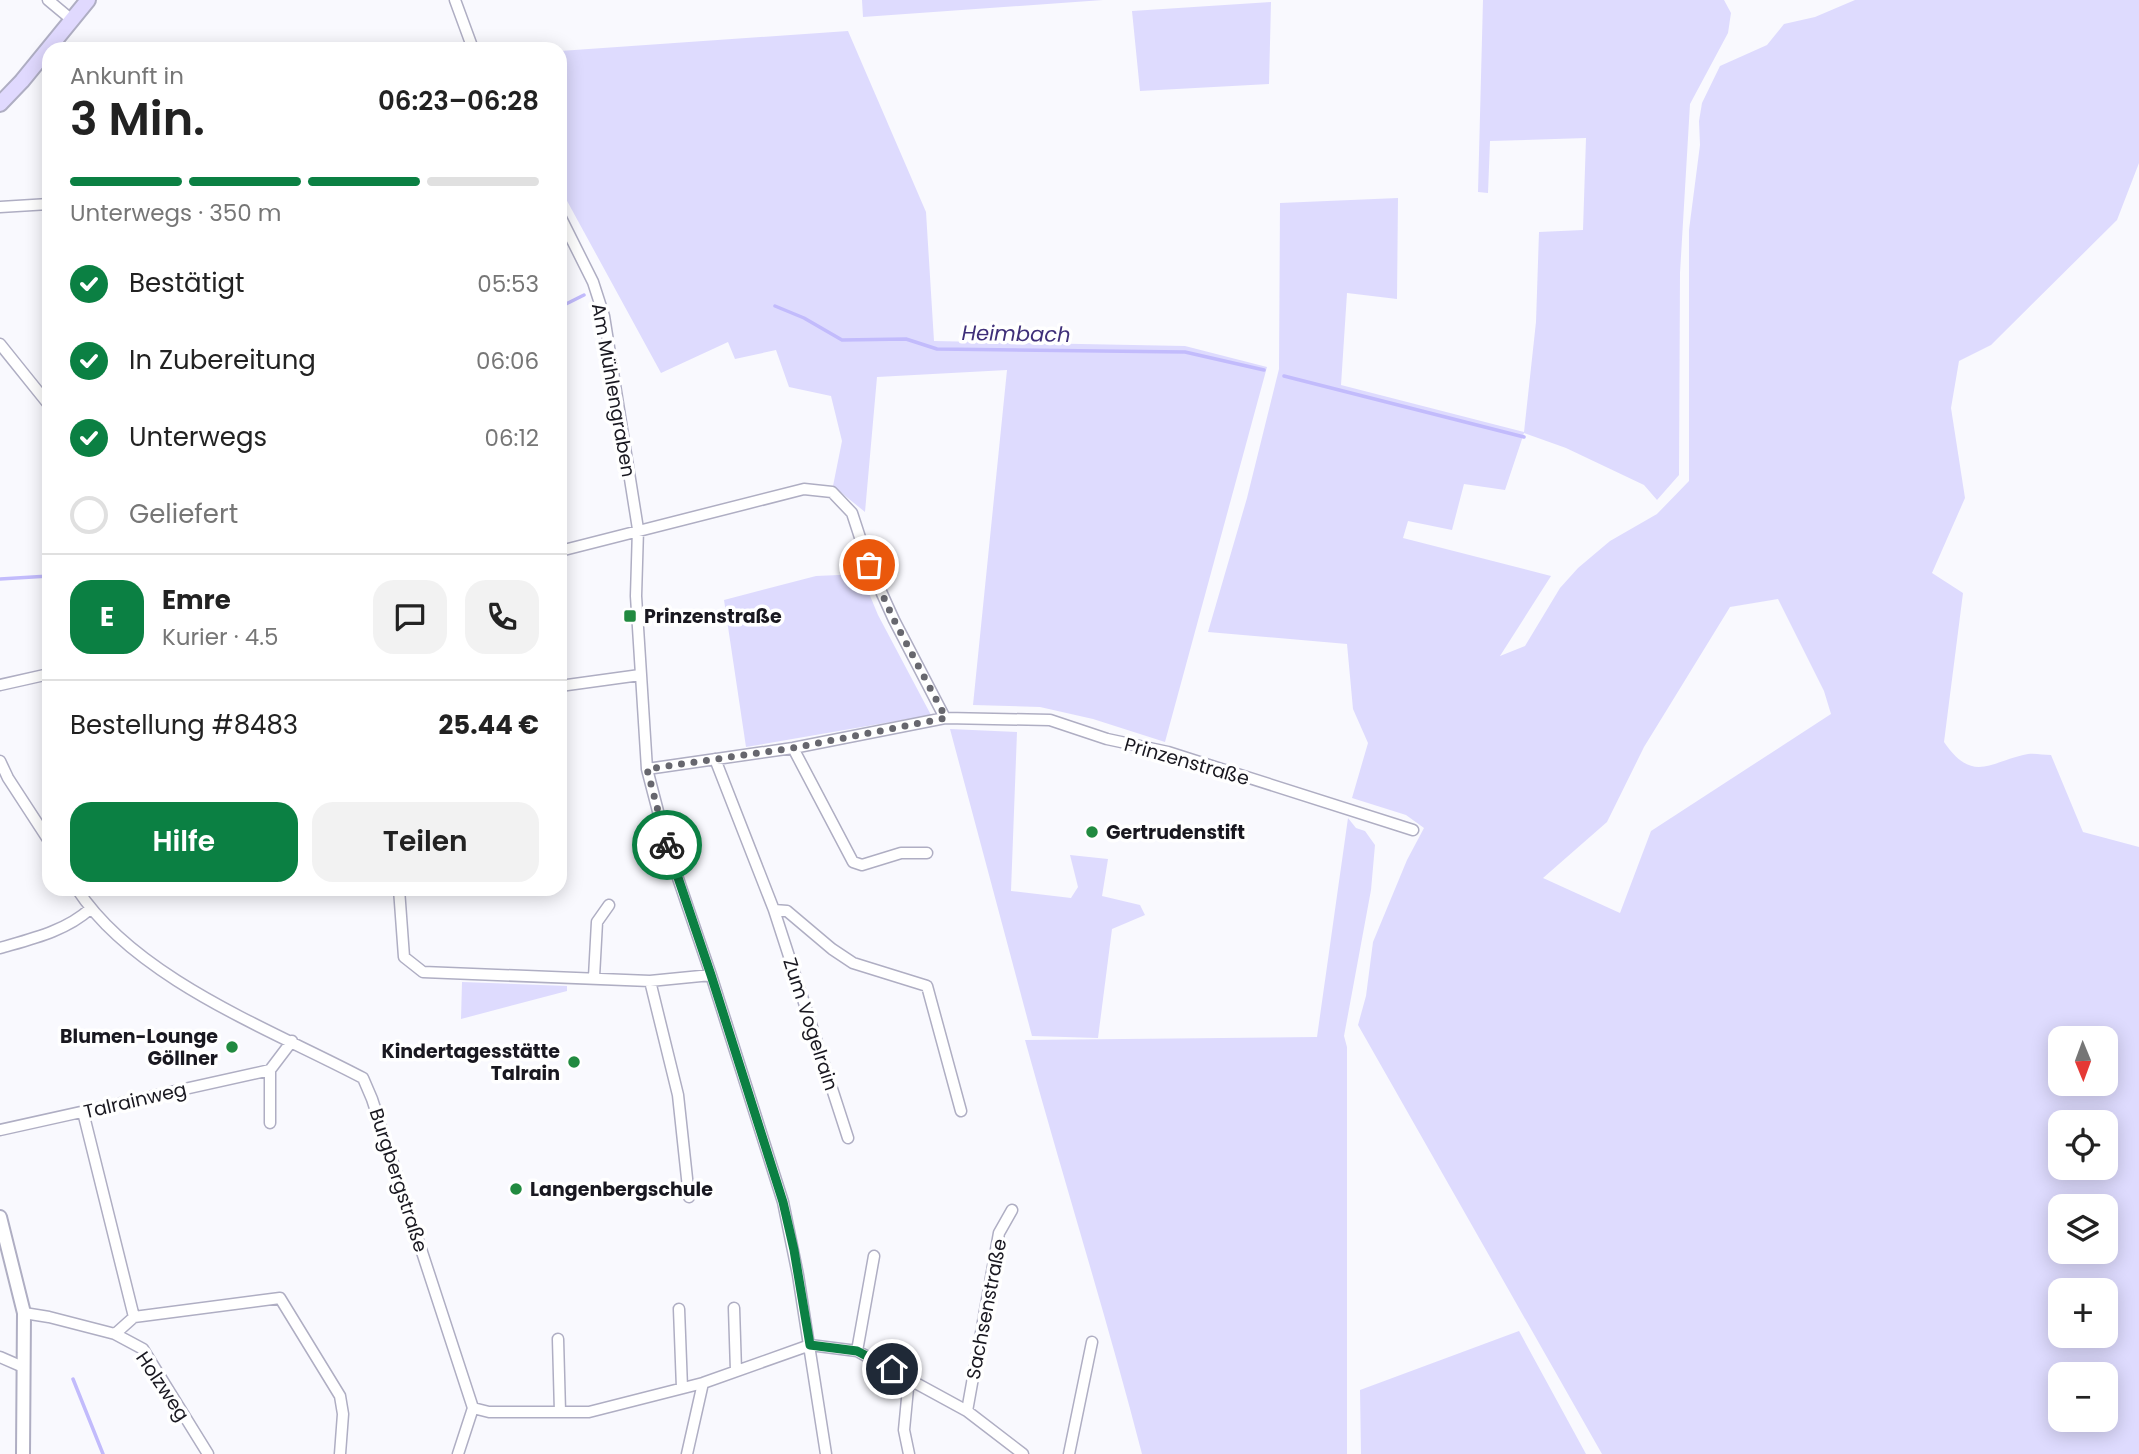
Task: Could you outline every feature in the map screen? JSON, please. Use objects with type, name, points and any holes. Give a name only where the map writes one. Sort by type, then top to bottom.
[{"type":"main road","points":[[54,42],[89,0]]},
{"type":"main road","points":[[0,104],[42,57]]},
{"type":"street","points":[[48,0],[72,20]]},
{"type":"street","points":[[455,0],[470,42]]},
{"type":"street","points":[[0,207],[42,204]]},
{"type":"street","name":"Am Mühlengraben","points":[[567,230],[593,282],[604,316],[638,529],[636,596],[647,769],[667,846],[783,1202],[794,1250],[826,1454]]},
{"type":"street","points":[[0,344],[42,396]]},
{"type":"street","points":[[567,549],[804,489],[832,492],[852,513],[869,565],[894,620],[946,718]]},
{"type":"street","points":[[0,685],[42,676]]},
{"type":"street","points":[[567,685],[640,676]]},
{"type":"street","name":"Prinzenstraße","points":[[647,769],[793,748],[946,718],[1050,720],[1107,739],[1168,752],[1413,830]]},
{"type":"street","points":[[793,748],[853,862],[862,865],[901,853],[927,853]]},
{"type":"street","name":"Zum Vogelrain","points":[[715,759],[774,910],[848,1138]]},
{"type":"street","points":[[0,761],[42,830]]},
{"type":"street","name":"Burgbergstraße","points":[[82,896],[90,909],[137,953],[206,998],[363,1078],[473,1408]]},
{"type":"street","points":[[400,896],[404,957],[423,972],[650,981],[711,975]]},
{"type":"street","points":[[594,977],[597,922],[609,905]]},
{"type":"street","points":[[0,948],[27,941],[75,922],[90,909]]},
{"type":"street","name":"Zum Vogelrain","points":[[774,910],[787,911],[853,963],[928,986],[961,1111]]},
{"type":"street","points":[[650,981],[678,1095],[689,1197]]},
{"type":"street","points":[[270,1122],[270,1070],[292,1041]]},
{"type":"street","name":"Talrainweg","points":[[0,1130],[270,1070]]},
{"type":"street","points":[[83,1112],[134,1317]]},
{"type":"street","name":"Sachsenstraße","points":[[967,1411],[999,1233],[1012,1210]]},
{"type":"street","points":[[0,1217],[24,1313],[23,1454]]},
{"type":"street","points":[[857,1351],[874,1256]]},
{"type":"street","points":[[115,1334],[134,1317],[280,1298],[340,1396],[343,1414],[340,1454]]},
{"type":"street","points":[[734,1308],[736,1371]]},
{"type":"street","points":[[679,1309],[682,1388]]},
{"type":"street","name":"Holzweg","points":[[24,1313],[115,1334],[143,1349],[208,1454]]},
{"type":"street","points":[[558,1339],[560,1412]]},
{"type":"street","points":[[1069,1454],[1092,1342]]},
{"type":"street","points":[[458,1454],[473,1408],[489,1412],[589,1412],[704,1382],[810,1345]]},
{"type":"street","name":"Sachsenstraße","points":[[810,1345],[857,1351],[967,1411],[1023,1454]]},
{"type":"street","points":[[0,1357],[23,1367]]},
{"type":"street","points":[[909,1378],[904,1430],[909,1454]]},
{"type":"street","points":[[687,1454],[704,1382]]},
{"type":"shaded area","points":[[862,0],[1103,0],[863,17]]},
{"type":"shaded area","points":[[1483,0],[1724,0],[1731,13],[1728,33],[1690,104],[1680,273],[1679,475],[1657,500],[1644,485],[1566,448],[1524,433],[1505,490],[1464,484],[1452,530],[1408,521],[1403,538],[1551,576],[1500,656],[1525,646],[1560,588],[1578,568],[1610,541],[1657,514],[1689,481],[1689,230],[1700,145],[1699,121],[1702,103],[1720,66],[1767,45],[1784,24],[1815,17],[1855,0],[2139,0],[2139,163],[2117,220],[1991,345],[1959,361],[1951,408],[1965,498],[1932,573],[1963,593],[1944,742],[1964,763],[1974,767],[1993,765],[2028,754],[2051,755],[2083,832],[2139,847],[2139,1454],[1602,1454],[1358,1025],[1366,996],[1373,942],[1407,860],[1424,828],[1406,815],[1352,798],[1368,743],[1353,709],[1347,644],[1208,632],[1247,498],[1279,369],[1280,203],[1398,198],[1397,299],[1347,293],[1341,385],[1524,432],[1536,322],[1539,232],[1583,230],[1586,138],[1490,141],[1488,193],[1478,192]],"holes":[[[1778,599],[1824,691],[1831,714],[1651,831],[1620,913],[1543,878],[1607,822],[1644,747],[1730,607]]]},
{"type":"shaded area","points":[[1271,2],[1269,84],[1140,91],[1132,11]]},
{"type":"shaded area","points":[[848,31],[926,212],[934,341],[1185,346],[1267,367],[1165,742],[1093,719],[1040,707],[973,705],[1007,370],[877,377],[865,512],[833,486],[842,441],[831,396],[789,387],[776,350],[735,359],[728,342],[661,373],[567,201],[567,51]]},
{"type":"shaded area","points":[[861,574],[878,615],[931,715],[746,747],[724,600],[816,576]]},
{"type":"shaded area","points":[[950,729],[1017,732],[1011,891],[1071,898],[1078,887],[1070,855],[1108,859],[1102,896],[1140,905],[1145,915],[1112,929],[1098,1038],[1032,1036]]},
{"type":"shaded area","points":[[1348,818],[1356,828],[1365,831],[1375,845],[1371,890],[1344,1036],[1347,1047],[1347,1454],[1142,1454],[1025,1040],[1317,1037]]},
{"type":"shaded area","points":[[462,982],[567,986],[567,991],[461,1019]]},
{"type":"shaded area","points":[[1519,1331],[1586,1454],[1361,1454],[1360,1390]]},
{"type":"waterway","name":"Heimbach","points":[[567,304],[584,295]]},
{"type":"waterway","name":"Heimbach","points":[[775,306],[804,318],[842,340],[906,339],[937,349],[1185,352],[1264,370]]},
{"type":"waterway","name":"Heimbach","points":[[1284,376],[1524,437]]},
{"type":"waterway","name":"Heimbach","points":[[0,579],[42,576]]},
{"type":"waterway","points":[[73,1379],[103,1454]]},
{"type":"way so far","points":[[667,845],[647,769],[793,748],[946,718],[894,620],[869,565]]},
{"type":"place","name":"Prinzenstraße","points":[[630,616]]},
{"type":"place","name":"Gertrudenstift","points":[[1092,832]]},
{"type":"place","name":"Blumen-Lounge Göllner","points":[[232,1047]]},
{"type":"place","name":"Kindertagesstätte Talrain","points":[[574,1062]]},
{"type":"place","name":"Langenbergschule","points":[[516,1189]]},
{"type":"route","points":[[667,845],[783,1202],[810,1345],[857,1351],[892,1369]]}]
